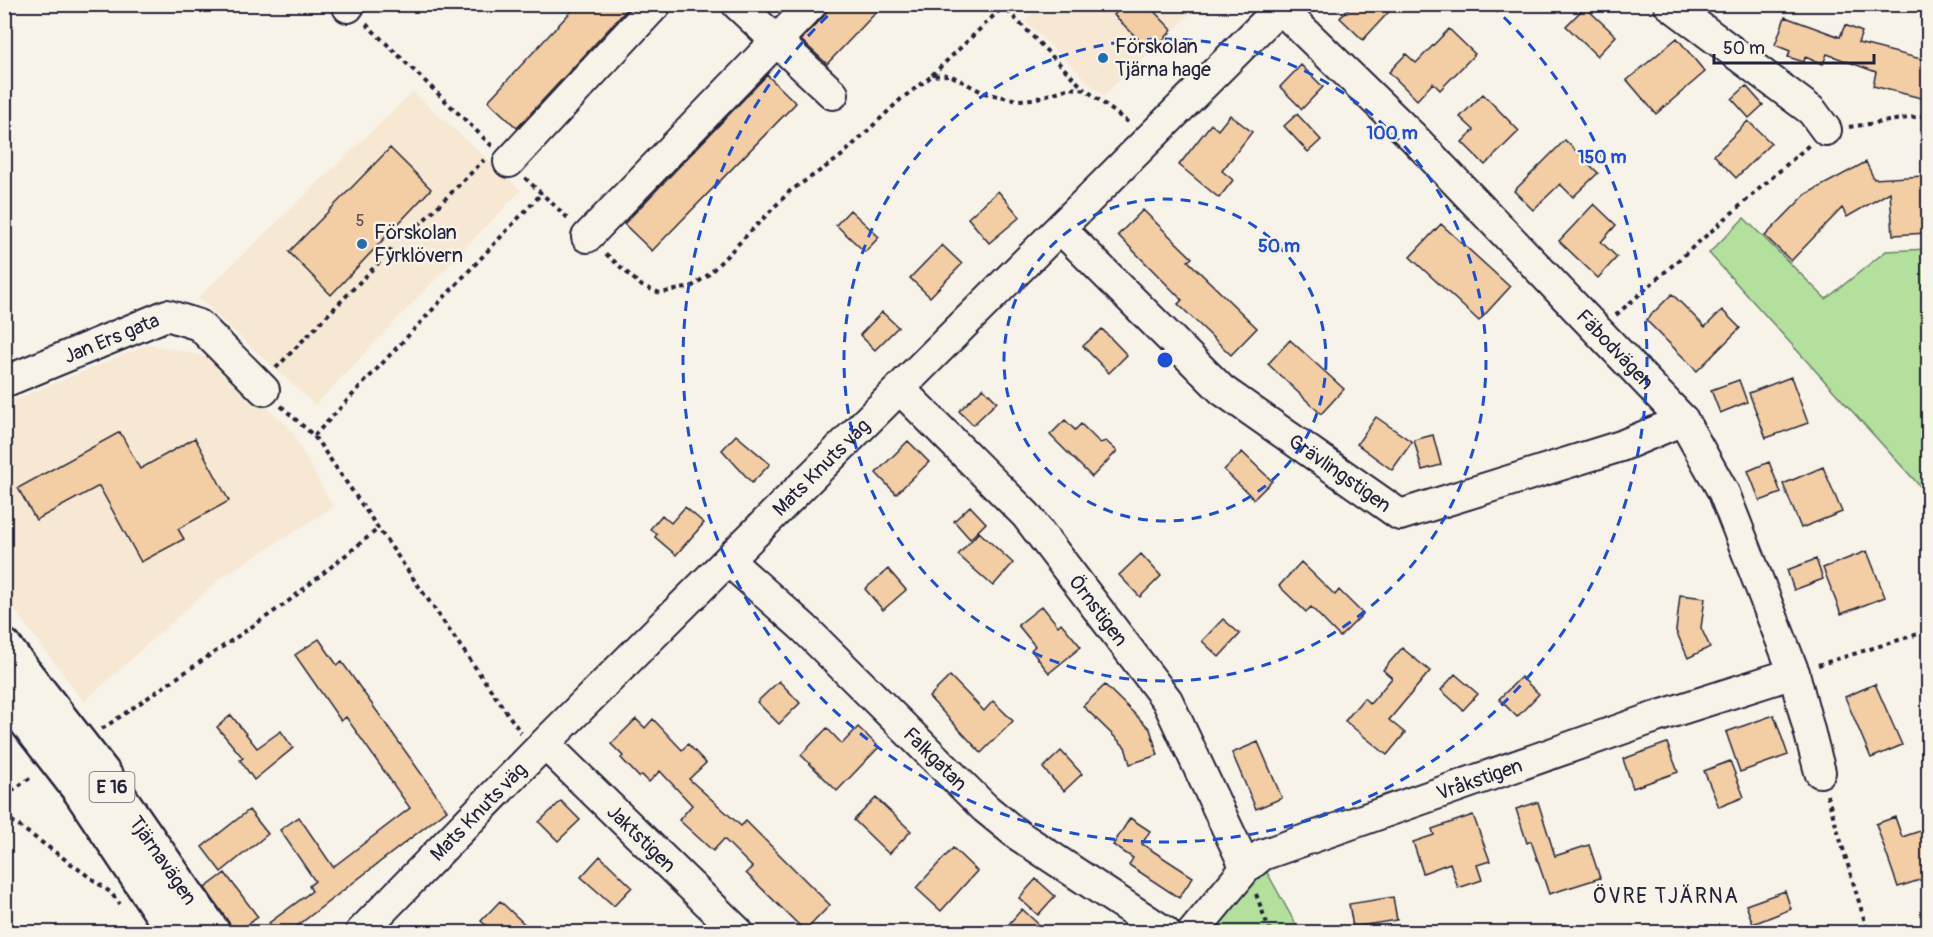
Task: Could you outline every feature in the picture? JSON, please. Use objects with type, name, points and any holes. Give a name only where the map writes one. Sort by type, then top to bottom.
[{"type":"highway","name":"Tjärnavägen","points":[[4,646],[103,773],[213,933]]},
{"type":"highway","name":"Tjärnavägen","points":[[4,693],[80,791],[174,933]]},
{"type":"street","points":[[508,162],[656,4]]},
{"type":"street","points":[[737,4],[834,94]]},
{"type":"street","points":[[587,237],[812,4]]},
{"type":"street","points":[[1669,4],[1812,111],[1826,130]]},
{"type":"street","name":"Mats Knuts väg","points":[[371,929],[540,749],[1283,7]]},
{"type":"street","name":"Fäbodvägen","points":[[1283,7],[1413,137],[1683,420],[1724,493],[1794,673],[1820,772]]},
{"type":"street","name":"Grävlingstigen","points":[[1061,229],[1222,390],[1400,515],[1622,446],[1683,420]]},
{"type":"street","name":"Jan Ers gata","points":[[4,382],[167,315],[200,325],[261,387]]},
{"type":"street","name":"Örnstigen","points":[[900,389],[1026,515],[1167,700],[1246,868]]},
{"type":"street","name":"Falkgatan","points":[[729,561],[804,628],[985,808],[1018,835],[1165,933]]},
{"type":"street","name":"Vråkstigen","points":[[1194,932],[1246,868],[1262,855],[1645,721],[1794,673]]},
{"type":"street","name":"Jaktstigen","points":[[540,749],[738,933]]},
{"type":"path","points":[[349,6],[587,237],[642,286],[660,293],[691,287],[708,275],[790,191],[839,158],[901,99],[932,76],[1004,5],[1086,90],[1151,141]]},
{"type":"path","points":[[932,76],[950,75],[984,93],[1018,100],[1035,99],[1070,88],[1086,90]]},
{"type":"path","points":[[1599,330],[1826,130],[1929,115]]},
{"type":"path","points":[[412,232],[483,160],[508,162]]},
{"type":"path","points":[[314,436],[542,193]]},
{"type":"path","points":[[393,249],[261,387],[314,436],[378,529],[540,749]]},
{"type":"path","points":[[99,731],[285,604],[378,529]]},
{"type":"path","points":[[1794,673],[1929,631]]},
{"type":"path","points":[[1820,772],[1868,933]]},
{"type":"path","points":[[4,796],[33,776]]},
{"type":"path","points":[[4,815],[110,892],[126,910]]},
{"type":"path","points":[[1246,868],[1270,933]]},
{"type":"path","points":[[1903,933],[1929,923]]},
{"type":"shaded area","name":"Förskolan Tjärna hage","points":[[1040,5],[1200,5],[1103,96],[1025,21]]},
{"type":"shaded area","name":"Förskolan Fyrklövern","points":[[413,92],[521,190],[315,405],[198,298]]},
{"type":"shaded area","points":[[149,344],[210,357],[290,428],[333,507],[219,579],[84,702],[5,597],[5,404]]},
{"type":"green space","points":[[1744,218],[1826,299],[1886,251],[1928,249],[1928,495],[1709,253]]},
{"type":"green space","points":[[1264,867],[1300,932],[1213,932]]},
{"type":"building","points":[[578,4],[632,4],[517,128],[488,101]]},
{"type":"building","points":[[829,4],[884,4],[827,64],[801,40],[824,16]]},
{"type":"building","points":[[1124,4],[1147,4],[1172,30],[1152,53],[1114,15]]},
{"type":"building","points":[[1352,4],[1396,4],[1363,40],[1340,18]]},
{"type":"building","points":[[1585,7],[1616,36],[1597,56],[1566,26]]},
{"type":"building","points":[[1785,17],[1840,37],[1845,25],[1862,32],[1858,43],[1929,61],[1929,100],[1873,86],[1876,72],[1827,54],[1823,64],[1805,57],[1804,62],[1788,57],[1790,51],[1775,45]]},
{"type":"building","points":[[1449,29],[1475,54],[1440,90],[1433,83],[1417,100],[1389,72],[1406,54],[1416,63]]},
{"type":"building","points":[[1677,38],[1705,72],[1656,114],[1627,80]]},
{"type":"building","points":[[1301,65],[1323,87],[1302,109],[1280,87]]},
{"type":"building","points":[[767,75],[796,103],[652,251],[624,224]]},
{"type":"building","points":[[1746,86],[1763,105],[1749,118],[1732,99]]},
{"type":"building","points":[[1483,94],[1519,131],[1485,165],[1462,142],[1474,130],[1460,117]]},
{"type":"building","points":[[1297,114],[1321,140],[1308,152],[1284,126]]},
{"type":"building","points":[[1230,115],[1252,132],[1222,171],[1233,180],[1219,198],[1179,165],[1211,124],[1218,130]]},
{"type":"building","points":[[1748,121],[1771,143],[1736,178],[1714,155]]},
{"type":"building","points":[[1565,140],[1598,173],[1573,197],[1560,184],[1533,210],[1514,191]]},
{"type":"building","points":[[390,148],[431,189],[331,295],[289,252]]},
{"type":"building","points":[[1866,162],[1874,179],[1924,176],[1927,233],[1893,235],[1890,192],[1847,217],[1842,208],[1791,261],[1765,236],[1806,194]]},
{"type":"building","points":[[998,191],[1020,217],[989,243],[968,218]]},
{"type":"building","points":[[1594,204],[1616,225],[1601,242],[1617,257],[1598,278],[1559,241]]},
{"type":"building","points":[[850,210],[879,237],[865,252],[836,225]]},
{"type":"building","points":[[1143,210],[1192,258],[1188,261],[1257,328],[1231,355],[1178,304],[1182,300],[1118,235]]},
{"type":"building","points":[[1441,224],[1510,287],[1479,321],[1410,257]]},
{"type":"building","points":[[942,245],[962,264],[930,297],[910,278]]},
{"type":"building","points":[[1672,294],[1705,327],[1722,310],[1740,328],[1697,371],[1646,320]]},
{"type":"building","points":[[882,312],[898,327],[875,350],[860,335]]},
{"type":"building","points":[[1102,329],[1127,355],[1109,373],[1083,346]]},
{"type":"building","points":[[1290,340],[1344,389],[1321,414],[1268,364]]},
{"type":"building","points":[[1791,377],[1808,423],[1766,438],[1749,393]]},
{"type":"building","points":[[1739,380],[1747,402],[1720,413],[1711,390]]},
{"type":"building","points":[[983,388],[997,402],[973,425],[959,411]]},
{"type":"building","points":[[1376,417],[1412,442],[1392,470],[1357,444]]},
{"type":"building","points":[[1065,420],[1075,430],[1081,424],[1100,443],[1106,441],[1117,451],[1092,477],[1050,435]]},
{"type":"building","points":[[120,432],[140,469],[195,438],[229,501],[178,529],[184,539],[141,562],[99,486],[36,520],[18,488]]},
{"type":"building","points":[[736,435],[770,464],[752,483],[722,450]]},
{"type":"building","points":[[1433,435],[1441,465],[1422,470],[1414,440]]},
{"type":"building","points":[[908,441],[929,462],[896,494],[876,473]]},
{"type":"building","points":[[1242,452],[1272,481],[1254,499],[1224,470]]},
{"type":"building","points":[[1769,462],[1781,493],[1760,501],[1748,471]]},
{"type":"building","points":[[1823,467],[1842,512],[1801,528],[1783,484]]},
{"type":"building","points":[[970,506],[986,523],[970,539],[954,521]]},
{"type":"building","points":[[685,507],[704,523],[676,555],[655,537],[657,534],[650,529],[662,515],[671,523]]},
{"type":"building","points":[[979,532],[1013,563],[993,586],[958,555]]},
{"type":"building","points":[[1867,551],[1885,597],[1841,614],[1823,568]]},
{"type":"building","points":[[1141,554],[1161,576],[1140,597],[1119,575]]},
{"type":"building","points":[[1816,559],[1823,579],[1794,590],[1787,570]]},
{"type":"building","points":[[1301,562],[1335,595],[1339,590],[1363,614],[1340,637],[1311,607],[1306,612],[1279,586]]},
{"type":"building","points":[[888,569],[906,590],[883,610],[865,589]]},
{"type":"building","points":[[1680,595],[1705,598],[1701,628],[1710,647],[1688,658],[1676,631]]},
{"type":"building","points":[[1042,606],[1058,626],[1061,623],[1081,647],[1049,673],[1031,650],[1035,646],[1018,625]]},
{"type":"building","points":[[1223,619],[1240,634],[1219,657],[1202,641]]},
{"type":"building","points":[[319,639],[337,665],[342,662],[447,810],[288,933],[277,933],[269,923],[312,891],[309,886],[315,881],[280,830],[299,817],[333,867],[410,808],[346,717],[341,721],[295,655]]},
{"type":"building","points":[[1402,648],[1430,671],[1389,720],[1405,733],[1387,755],[1345,721],[1364,698],[1370,704],[1392,678],[1383,670]]},
{"type":"building","points":[[1455,674],[1478,694],[1463,710],[1441,690]]},
{"type":"building","points":[[950,676],[984,711],[993,701],[1013,721],[981,753],[929,697]]},
{"type":"building","points":[[1521,677],[1539,694],[1517,717],[1499,699]]},
{"type":"building","points":[[779,681],[800,703],[779,724],[757,702]]},
{"type":"building","points":[[1875,684],[1902,745],[1871,758],[1845,697]]},
{"type":"building","points":[[1105,685],[1150,729],[1158,755],[1130,764],[1125,747],[1083,706]]},
{"type":"building","points":[[231,715],[257,748],[281,731],[293,748],[254,780],[240,760],[243,758],[217,727]]},
{"type":"building","points":[[1774,715],[1788,755],[1740,772],[1726,732]]},
{"type":"building","points":[[636,719],[645,728],[653,719],[682,750],[688,744],[706,763],[689,779],[741,826],[746,821],[830,905],[805,931],[746,873],[752,867],[724,839],[713,851],[679,820],[692,805],[660,771],[649,782],[642,775],[639,777],[621,758],[623,756],[611,744]]},
{"type":"building","points":[[858,727],[879,747],[837,791],[801,755],[827,728],[842,744]]},
{"type":"building","points":[[1258,742],[1282,798],[1256,809],[1232,753]]},
{"type":"building","points":[[1667,743],[1678,772],[1633,788],[1623,759]]},
{"type":"building","points":[[1061,751],[1082,774],[1064,791],[1043,768]]},
{"type":"building","points":[[1730,761],[1744,797],[1719,807],[1704,771]]},
{"type":"building","points":[[876,798],[911,831],[889,854],[854,820]]},
{"type":"building","points":[[561,801],[580,820],[558,841],[539,822]]},
{"type":"building","points":[[1538,802],[1555,856],[1589,845],[1600,878],[1549,894],[1531,841],[1527,843],[1516,809]]},
{"type":"building","points":[[249,810],[268,834],[221,872],[202,847]]},
{"type":"building","points":[[1473,815],[1490,861],[1477,865],[1482,880],[1458,888],[1450,863],[1423,873],[1413,842],[1434,835],[1432,829]]},
{"type":"building","points":[[1895,817],[1902,837],[1929,828],[1929,877],[1898,887],[1876,824]]},
{"type":"building","points":[[1130,818],[1150,831],[1142,844],[1193,877],[1179,898],[1129,865],[1133,858],[1113,845]]},
{"type":"building","points":[[953,848],[977,871],[941,911],[916,888]]},
{"type":"building","points":[[600,856],[632,887],[614,906],[581,877]]},
{"type":"building","points":[[225,873],[258,917],[236,933],[205,888]]},
{"type":"building","points":[[1036,879],[1055,896],[1038,915],[1019,898]]},
{"type":"building","points":[[1785,891],[1791,909],[1753,924],[1746,905]]},
{"type":"building","points":[[1393,897],[1397,920],[1353,927],[1349,904]]},
{"type":"building","points":[[500,901],[534,933],[494,933],[481,921]]},
{"type":"building","points":[[1022,909],[1048,933],[1001,933]]},
{"type":"place","name":"Förskolan Tjärna hage","points":[[1103,58]]},
{"type":"place","name":"Förskolan Fyrklövern","points":[[362,244]]},
{"type":"district","name":"ÖVRE TJÄRNA","points":[[1666,896]]}]
